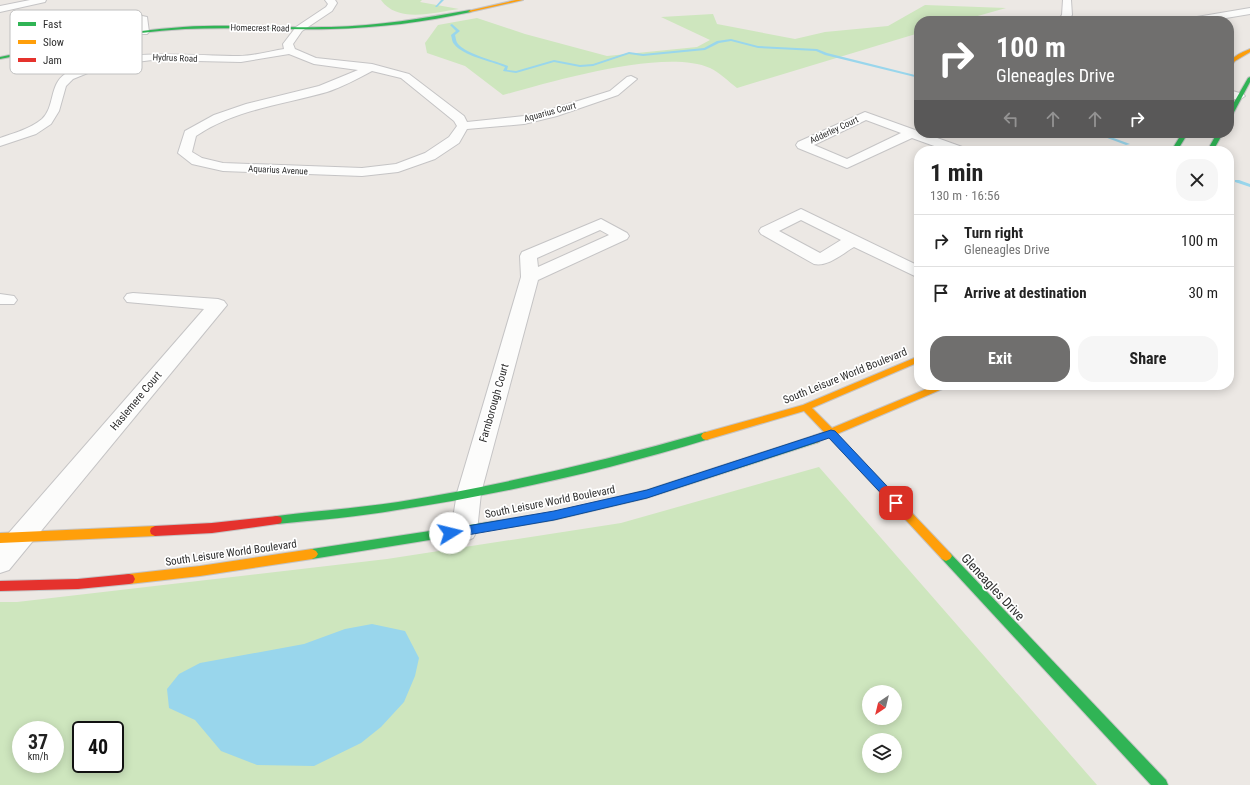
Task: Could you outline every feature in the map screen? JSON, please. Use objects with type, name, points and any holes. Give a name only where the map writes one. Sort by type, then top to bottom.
[{"type":"street","points":[[0,9],[42,0]]},
{"type":"street","points":[[329,0],[333,3],[329,9],[299,29],[288,44],[290,51],[311,60],[372,67],[395,72],[405,76],[453,112],[460,119],[463,126]]},
{"type":"street","name":"Homecrest Road","points":[[144,32],[212,27],[299,29],[405,23],[443,17],[521,0]]},
{"type":"street","points":[[1066,16],[1067,0]]},
{"type":"street","points":[[1220,16],[1250,11]]},
{"type":"street","points":[[142,19],[144,19],[144,32]]},
{"type":"street","points":[[1234,59],[1250,50]]},
{"type":"street","name":"Hydrus Road","points":[[142,58],[152,57],[242,59],[290,51]]},
{"type":"street","name":"Homecrest Road","points":[[0,58],[10,56]]},
{"type":"street","name":"Aquarius Avenue","points":[[372,67],[335,85],[318,91],[237,111],[212,120],[190,134],[184,153],[197,161],[223,167],[362,172],[398,168],[430,156],[454,140],[463,126]]},
{"type":"street","name":"Hydrus Road","points":[[0,142],[31,131],[47,121],[53,111],[60,85],[69,77],[77,74]]},
{"type":"street","points":[[1234,95],[1250,78]]},
{"type":"street","name":"Aquarius Court","points":[[463,126],[524,120],[553,113],[614,93],[631,79]]},
{"type":"street","name":"Adderley Court","points":[[865,116],[912,133],[848,164],[802,145],[865,116]]},
{"type":"street","name":"Adderley Court","points":[[925,138],[947,146]]},
{"type":"street","points":[[853,240],[914,270]]},
{"type":"street","name":"Farnborough Court","points":[[464,531],[469,493],[530,277]]},
{"type":"street","name":"Haslemere Court","points":[[0,562],[10,538],[218,305],[133,298]]},
{"type":"street","name":"South Leisure World Boulevard","points":[[10,538],[212,528],[396,506],[469,493],[640,455],[806,407],[914,361]]},
{"type":"street","name":"South Leisure World Boulevard","points":[[0,586],[78,584],[200,571],[554,516],[647,494],[831,434],[932,390]]},
{"type":"street","name":"Gleneagles Drive","points":[[806,407],[1161,785]]},
{"type":"green space","points":[[381,0],[422,0],[420,2],[459,9],[428,14],[407,14],[397,12],[388,7]]},
{"type":"green space","points":[[925,5],[1006,8],[978,16],[914,16],[914,35],[737,88],[710,68],[690,63],[665,62],[637,64],[607,69],[549,82],[503,95],[465,66],[427,53],[425,43],[438,25],[477,18],[525,34],[607,56],[697,47],[710,40],[661,17],[713,14],[717,24],[795,39],[825,32],[888,26]]},
{"type":"green space","points":[[819,467],[1097,785],[0,785],[0,602],[17,602],[387,559],[621,523]]},
{"type":"water","points":[[372,624],[405,631],[419,658],[415,676],[404,702],[381,727],[361,743],[314,766],[257,765],[221,751],[195,720],[169,708],[167,689],[179,674],[200,663],[304,644],[345,629]]},
{"type":"waterway","points":[[436,6],[443,0]]},
{"type":"waterway","points":[[452,25],[458,31],[453,35],[455,42],[459,47],[471,54],[507,67],[505,71],[516,72],[554,61],[580,66],[593,65],[629,53],[643,55],[705,49],[718,42],[731,40],[758,47],[817,50],[826,54],[914,76]]},
{"type":"waterway","points":[[1111,138],[1128,144]]},
{"type":"waterway","points":[[1237,181],[1250,186]]},
{"type":"traffic: fast","points":[[142,32],[183,28],[313,28],[366,26],[470,11]]},
{"type":"traffic: fast","points":[[0,58],[10,56]]},
{"type":"traffic: fast","points":[[1234,107],[1250,78]]},
{"type":"traffic: fast","points":[[1177,146],[1182,138]]},
{"type":"traffic: fast","points":[[1213,146],[1217,138]]},
{"type":"traffic: fast","points":[[277,520],[397,506],[475,492],[630,457],[706,436]]},
{"type":"traffic: fast","points":[[312,554],[554,516],[647,494],[816,439]]},
{"type":"traffic: fast","points":[[946,556],[1161,785]]},
{"type":"traffic: slow","points":[[470,11],[521,0]]},
{"type":"traffic: slow","points":[[1234,59],[1250,50]]},
{"type":"traffic: slow","points":[[706,436],[806,407],[914,361]]},
{"type":"traffic: slow","points":[[816,439],[932,390]]},
{"type":"traffic: slow","points":[[806,407],[946,556]]},
{"type":"traffic: slow","points":[[0,538],[155,531]]},
{"type":"traffic: slow","points":[[129,579],[200,571],[312,554]]},
{"type":"traffic: jam","points":[[155,531],[212,528],[277,520]]},
{"type":"traffic: jam","points":[[0,586],[78,584],[129,579]]},
{"type":"route","points":[[450,533],[554,516],[647,494],[831,434],[896,503]]}]
